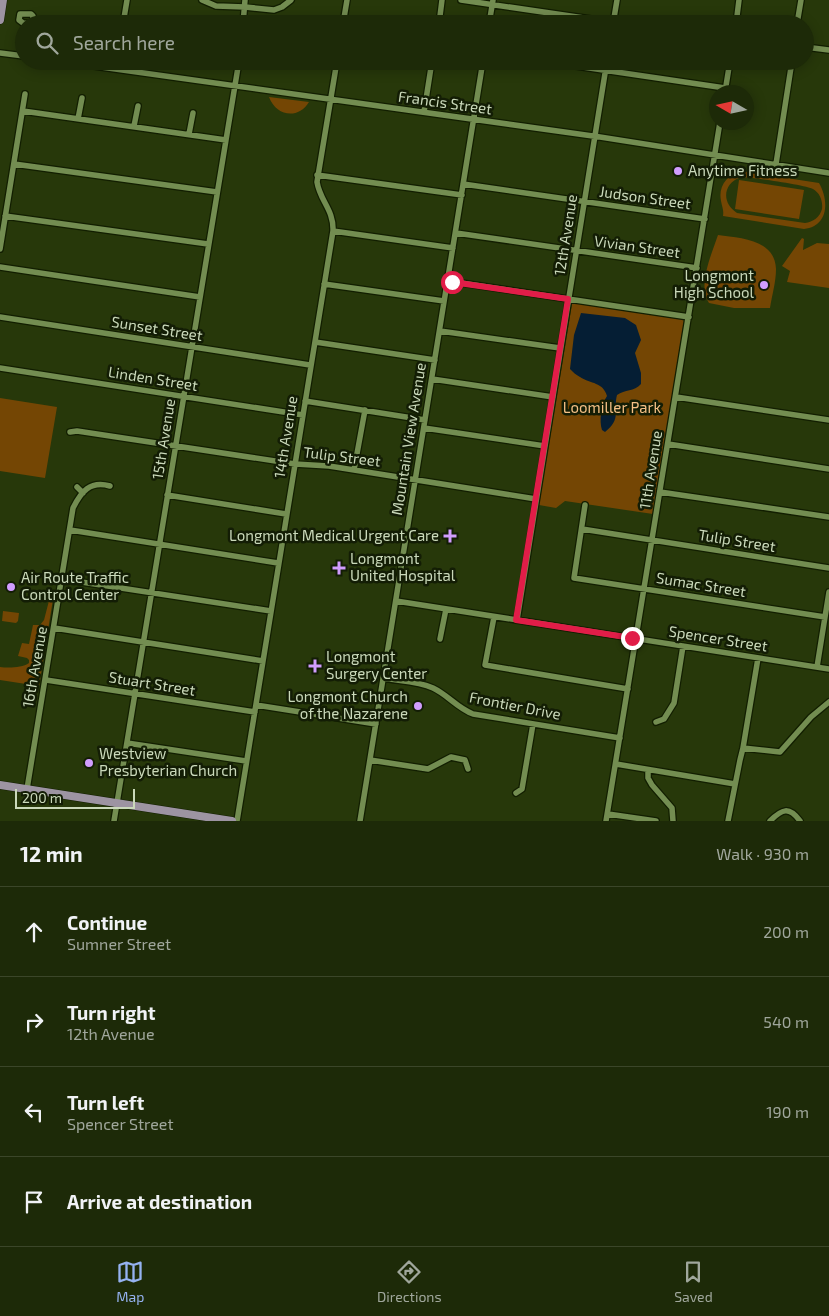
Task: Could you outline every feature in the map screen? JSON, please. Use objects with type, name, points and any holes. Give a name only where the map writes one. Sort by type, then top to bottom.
[{"type":"main road","points":[[0,20],[3,0]]},
{"type":"main road","points":[[0,785],[232,821]]},
{"type":"street","points":[[124,15],[127,0]]},
{"type":"street","points":[[202,0],[216,6],[245,3],[274,10],[291,0]]},
{"type":"street","points":[[344,15],[347,0]]},
{"type":"street","points":[[440,15],[442,0]]},
{"type":"street","points":[[461,0],[493,2],[567,15]]},
{"type":"street","points":[[614,15],[617,0]]},
{"type":"street","points":[[737,15],[739,0]]},
{"type":"street","points":[[798,15],[801,0]]},
{"type":"street","points":[[491,15],[493,2]]},
{"type":"street","points":[[814,48],[829,50]]},
{"type":"street","points":[[0,53],[15,55]]},
{"type":"street","name":"Francis Street","points":[[140,70],[234,86],[595,136],[829,172]]},
{"type":"street","name":"15th Avenue","points":[[114,821],[237,70]]},
{"type":"street","name":"14th Avenue","points":[[237,821],[333,231],[332,216],[318,190],[317,175],[335,70]]},
{"type":"street","points":[[424,112],[431,70]]},
{"type":"street","name":"Mountain View Avenue","points":[[360,821],[482,70]]},
{"type":"street","points":[[599,70],[709,87]]},
{"type":"street","points":[[726,85],[728,70]]},
{"type":"street","points":[[776,164],[791,70]]},
{"type":"street","name":"12th Avenue","points":[[516,620],[605,71]]},
{"type":"street","points":[[0,249],[25,94]]},
{"type":"street","points":[[78,119],[82,98]]},
{"type":"street","points":[[134,126],[138,106]]},
{"type":"street","points":[[22,111],[226,140]]},
{"type":"street","points":[[190,134],[193,113]]},
{"type":"street","name":"11th Avenue","points":[[606,821],[719,130]]},
{"type":"street","points":[[14,164],[217,192]]},
{"type":"street","points":[[317,175],[462,195]]},
{"type":"street","name":"Judson Street","points":[[464,184],[705,219]]},
{"type":"street","points":[[5,216],[208,244]]},
{"type":"street","points":[[333,231],[453,248]]},
{"type":"street","name":"Vivian Street","points":[[456,233],[697,268]]},
{"type":"street","points":[[0,267],[200,297]]},
{"type":"street","points":[[448,281],[689,317]]},
{"type":"street","points":[[324,284],[444,301]]},
{"type":"street","name":"Sunset Street","points":[[0,317],[310,365]]},
{"type":"street","points":[[440,331],[560,348]]},
{"type":"street","points":[[314,342],[435,360]]},
{"type":"street","name":"Linden Street","points":[[0,368],[303,415]]},
{"type":"street","points":[[432,379],[552,397]]},
{"type":"street","points":[[676,396],[829,420]]},
{"type":"street","points":[[305,401],[425,420]]},
{"type":"street","points":[[354,470],[365,410]]},
{"type":"street","points":[[424,428],[545,446]]},
{"type":"street","name":"Tulip Street","points":[[70,432],[77,431],[294,464],[354,470],[536,499]]},
{"type":"street","points":[[668,444],[829,469]]},
{"type":"street","points":[[78,487],[83,493],[90,486],[102,483],[110,486]]},
{"type":"street","points":[[660,492],[829,517]]},
{"type":"street","name":"16th Avenue","points":[[27,789],[73,508],[83,493]]},
{"type":"street","points":[[167,495],[286,514]]},
{"type":"street","points":[[582,530],[585,505]]},
{"type":"street","points":[[70,530],[278,563]]},
{"type":"street","name":"Tulip Street","points":[[582,530],[829,568]]},
{"type":"street","name":"Sumac Street","points":[[582,530],[574,578],[825,617]]},
{"type":"street","points":[[62,579],[270,611]]},
{"type":"street","points":[[817,667],[829,592]]},
{"type":"street","name":"Spencer Street","points":[[396,601],[829,669]]},
{"type":"street","points":[[440,639],[446,609]]},
{"type":"street","points":[[494,616],[485,665],[628,688]]},
{"type":"street","points":[[54,628],[263,661]]},
{"type":"street","points":[[656,722],[664,719],[674,703],[683,646]]},
{"type":"street","points":[[728,821],[743,748],[758,658]]},
{"type":"street","name":"Frontier Drive","points":[[383,678],[423,684],[473,714],[620,738]]},
{"type":"street","name":"Stuart Street","points":[[46,680],[254,712]]},
{"type":"street","points":[[743,748],[780,752],[811,717],[829,702]]},
{"type":"street","points":[[256,705],[376,724]]},
{"type":"street","points":[[516,794],[522,789],[533,724]]},
{"type":"street","points":[[128,743],[246,761]]},
{"type":"street","points":[[370,760],[428,769],[447,758],[456,757],[464,760],[468,769]]},
{"type":"street","points":[[616,764],[735,784]]},
{"type":"street","points":[[648,770],[649,780],[672,808],[673,821]]},
{"type":"street","points":[[770,821],[786,810],[796,815],[800,821]]},
{"type":"street","points":[[608,814],[656,821]]},
{"type":"green space","points":[[269,97],[309,102],[299,111],[288,113],[282,112],[277,108]]},
{"type":"green space","points":[[741,171],[819,183],[825,204],[822,218],[812,227],[804,229],[723,216],[720,196],[722,186],[728,178]],"holes":[[[741,177],[809,187],[818,193],[821,198],[821,212],[816,219],[805,223],[737,213],[728,204],[726,194],[731,184]]]},
{"type":"green space","points":[[739,180],[804,190],[799,219],[735,209]]},
{"type":"green space","points":[[718,235],[746,239],[770,251],[776,269],[770,308],[734,308],[709,303],[704,288],[705,279],[709,260]]},
{"type":"green space","points":[[802,238],[804,239],[803,250],[817,243],[829,244],[829,288],[787,282],[790,271],[782,266]]},
{"type":"green space","name":"Loomiller Park","points":[[572,304],[684,321],[653,514],[565,501],[556,508],[539,505]]},
{"type":"green space","points":[[0,398],[57,407],[45,478],[0,471]]},
{"type":"green space","points":[[51,593],[54,593],[39,686],[0,680],[0,667],[19,667],[29,663],[27,658],[18,656],[22,643],[29,644],[33,625],[40,625],[44,620]]},
{"type":"green space","points":[[3,611],[19,613],[18,621],[16,623],[2,621]]},
{"type":"water","points":[[581,313],[625,318],[636,325],[641,340],[635,353],[641,373],[641,384],[617,395],[615,419],[605,432],[602,430],[601,417],[603,403],[607,396],[605,391],[600,386],[584,379],[570,369],[574,335]]},
{"type":"place","name":"Anytime Fitness","points":[[678,171]]},
{"type":"place","name":"Longmont High School","points":[[764,285]]},
{"type":"place","name":"Longmont Medical Urgent Care","points":[[450,536]]},
{"type":"place","name":"Longmont United Hospital","points":[[339,568]]},
{"type":"place","name":"Air Route Traffic Control Center","points":[[11,587]]},
{"type":"place","name":"Longmont Surgery Center","points":[[315,666]]},
{"type":"place","name":"Longmont Church of the Nazarene","points":[[418,706]]},
{"type":"place","name":"Westview Presbyterian Church","points":[[89,763]]},
{"type":"route","points":[[452,282],[568,299],[516,620],[632,638]]}]
